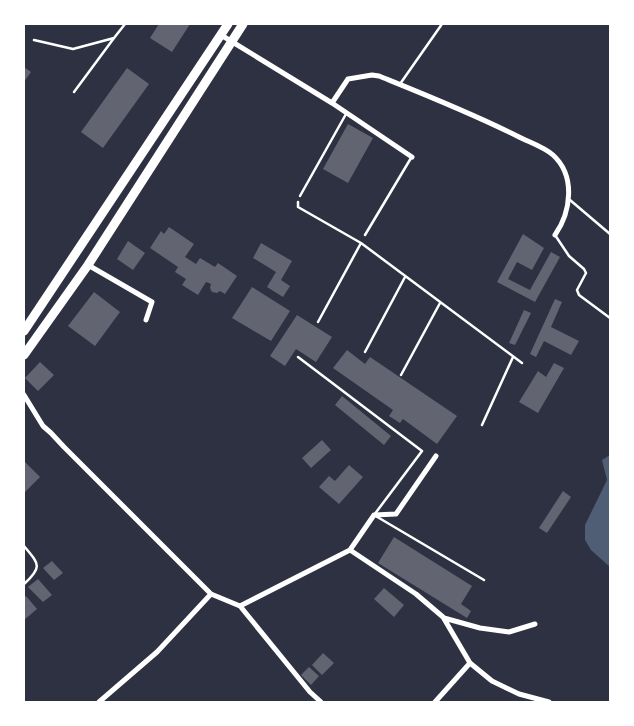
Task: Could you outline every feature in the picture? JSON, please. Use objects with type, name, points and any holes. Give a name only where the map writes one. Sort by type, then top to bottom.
[{"type":"main road","points":[[24,331],[228,24]]},
{"type":"main road","points":[[24,355],[88,265],[243,24]]},
{"type":"street","points":[[221,35],[332,103],[412,157]]},
{"type":"street","points":[[332,103],[348,79],[372,75],[400,84],[495,125],[552,154],[562,168],[569,188],[568,210],[555,235]]},
{"type":"street","points":[[88,265],[152,302],[146,320]]},
{"type":"street","points":[[24,395],[43,426],[210,594],[240,606],[310,692],[321,702]]},
{"type":"street","points":[[240,606],[350,550],[374,515],[396,514],[436,456]]},
{"type":"street","points":[[350,550],[416,594],[443,618],[470,663],[492,681],[506,688],[549,702]]},
{"type":"street","points":[[99,702],[157,652],[210,594]]},
{"type":"street","points":[[443,618],[480,628],[509,632],[534,624]]},
{"type":"street","points":[[435,702],[470,663]]},
{"type":"lane","points":[[74,92],[126,24]]},
{"type":"lane","points":[[400,84],[442,24]]},
{"type":"lane","points":[[34,40],[73,50],[114,38]]},
{"type":"lane","points":[[300,196],[347,113]]},
{"type":"lane","points":[[366,235],[412,157]]},
{"type":"lane","points":[[568,199],[610,234]]},
{"type":"lane","points":[[555,235],[569,256],[584,268],[586,273],[577,290],[579,295],[610,318]]},
{"type":"lane","points":[[298,357],[422,451],[374,515],[484,580]]},
{"type":"lane","points":[[24,546],[38,566],[36,572],[24,584]]},
{"type":"path","points":[[300,196],[298,207],[361,243],[522,364]]},
{"type":"path","points":[[318,322],[361,243]]},
{"type":"path","points":[[365,352],[404,277]]},
{"type":"path","points":[[401,375],[440,303]]},
{"type":"path","points":[[482,425],[513,357]]},
{"type":"water","points":[[610,455],[610,567],[591,550],[585,540],[585,525],[607,480],[602,460]]},
{"type":"building","points":[[159,24],[190,24],[172,52],[150,38]]},
{"type":"building","points":[[24,67],[31,72],[24,82]]},
{"type":"building","points":[[127,68],[149,84],[103,148],[81,132]]},
{"type":"building","points":[[348,124],[373,138],[348,183],[323,169]]},
{"type":"building","points":[[169,227],[194,244],[185,257],[196,264],[200,258],[215,267],[218,263],[237,276],[225,294],[220,291],[217,293],[212,292],[211,284],[206,282],[198,295],[182,285],[186,279],[175,272],[178,267],[150,248],[161,231],[164,234]]},
{"type":"building","points":[[523,234],[544,248],[532,270],[517,262],[508,279],[530,290],[551,252],[560,257],[535,302],[497,282]]},
{"type":"building","points":[[128,241],[145,253],[133,270],[117,259]]},
{"type":"building","points":[[261,243],[292,261],[281,280],[290,286],[283,297],[267,287],[276,272],[253,258]]},
{"type":"building","points":[[252,287],[290,311],[271,341],[232,318]]},
{"type":"building","points":[[94,292],[120,312],[95,346],[68,326]]},
{"type":"building","points":[[555,299],[562,302],[551,327],[579,341],[571,355],[544,341],[536,357],[530,354]]},
{"type":"building","points":[[524,310],[531,313],[515,345],[509,343]]},
{"type":"building","points":[[297,315],[332,337],[316,362],[296,349],[285,366],[270,356]]},
{"type":"building","points":[[347,350],[365,364],[370,357],[457,416],[437,444],[403,419],[400,423],[389,416],[393,410],[333,368]]},
{"type":"building","points":[[40,362],[54,375],[38,391],[25,378]]},
{"type":"building","points":[[554,363],[564,368],[538,413],[519,402],[538,371],[546,377]]},
{"type":"building","points":[[342,396],[391,436],[384,445],[335,405]]},
{"type":"building","points":[[322,440],[331,450],[311,468],[302,458]]},
{"type":"building","points":[[24,461],[40,477],[24,493]]},
{"type":"building","points":[[349,465],[363,477],[339,504],[319,487],[329,476],[335,481]]},
{"type":"building","points":[[563,491],[571,497],[547,533],[539,528]]},
{"type":"building","points":[[394,537],[472,586],[461,604],[471,611],[467,618],[378,563]]},
{"type":"building","points":[[52,561],[63,573],[54,580],[43,568]]},
{"type":"building","points":[[38,579],[52,595],[43,602],[28,587]]},
{"type":"building","points":[[384,588],[404,605],[394,617],[374,599]]},
{"type":"building","points":[[26,596],[37,609],[24,620],[24,598]]},
{"type":"building","points":[[323,653],[334,663],[322,675],[312,665]]},
{"type":"building","points":[[309,667],[319,676],[311,685],[301,675]]}]
